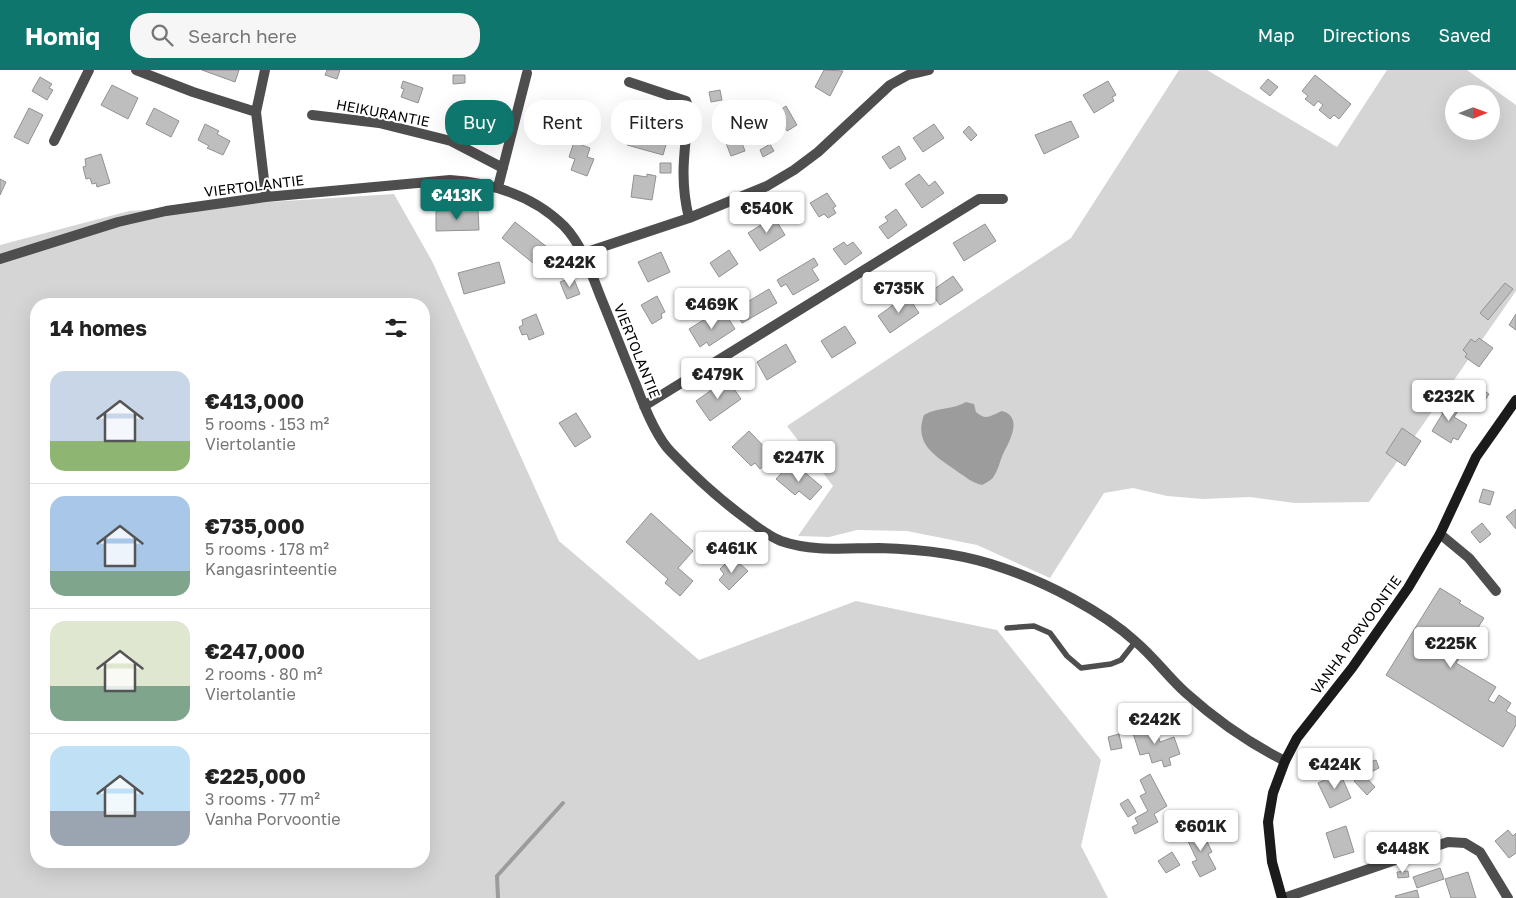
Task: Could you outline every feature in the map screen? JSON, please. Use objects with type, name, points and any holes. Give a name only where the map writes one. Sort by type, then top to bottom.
[{"type":"main road","name":"VANHA PORVOONTIE","points":[[1283,898],[1272,862],[1268,822],[1274,793],[1285,761],[1297,738],[1352,668],[1408,588],[1440,534],[1476,457],[1516,400]]},
{"type":"street","points":[[54,141],[89,70]]},
{"type":"street","points":[[136,70],[193,92],[256,112]]},
{"type":"street","points":[[265,70],[256,112],[266,198]]},
{"type":"street","points":[[584,253],[689,218],[760,189],[794,170],[818,152],[890,85],[908,75],[929,70]]},
{"type":"street","points":[[498,186],[527,73]]},
{"type":"street","points":[[629,82],[686,101],[689,109],[682,179],[689,218]]},
{"type":"street","name":"HEIKURANTIE","points":[[312,114],[379,123],[451,141],[502,168]]},
{"type":"street","name":"VIERTOLANTIE","points":[[0,259],[118,222],[166,210],[450,180],[474,181],[498,186],[526,199],[565,227],[584,253],[644,406],[667,449],[731,508],[762,531],[781,541],[808,548],[884,548],[956,554],[1003,568],[1047,586],[1099,614],[1136,641],[1185,692],[1226,725],[1266,752],[1285,761]]},
{"type":"street","points":[[644,406],[979,199],[1003,199]]},
{"type":"street","points":[[1440,534],[1469,558],[1496,590]]},
{"type":"street","points":[[1283,898],[1448,842],[1465,843],[1480,852],[1508,898]]},
{"type":"lane","points":[[1007,628],[1034,626],[1050,633],[1067,656],[1081,668],[1111,664],[1121,660],[1136,641]]},
{"type":"shaded area","points":[[1179,70],[1207,70],[1337,147],[1387,70],[1467,70],[1488,85],[1445,85],[1445,140],[1500,140],[1500,94],[1516,105],[1516,291],[1369,502],[1295,503],[1250,497],[1203,499],[1167,496],[1133,488],[1104,493],[1050,578],[977,545],[907,531],[857,530],[829,537],[798,536],[833,486],[787,426],[1071,238]]},
{"type":"shaded area","points":[[394,194],[432,261],[559,541],[699,660],[856,601],[997,630],[1101,760],[1081,846],[1108,898],[0,898],[0,245],[129,211]]},
{"type":"shaded area","points":[[966,402],[974,404],[976,412],[985,417],[1002,411],[1009,414],[1014,424],[1011,437],[995,474],[982,485],[969,480],[942,461],[929,449],[924,442],[922,434],[921,425],[924,415]]},
{"type":"building","points":[[202,70],[239,70],[235,82]]},
{"type":"building","points":[[327,70],[340,70],[337,79],[325,75]]},
{"type":"building","points":[[824,70],[843,71],[830,96],[815,87]]},
{"type":"building","points":[[453,75],[465,75],[465,83],[453,84]]},
{"type":"building","points":[[1315,75],[1351,104],[1339,119],[1334,115],[1330,119],[1319,110],[1323,105],[1318,101],[1314,106],[1305,99],[1308,96],[1302,91]]},
{"type":"building","points":[[40,77],[52,84],[49,88],[53,90],[47,100],[32,91]]},
{"type":"building","points":[[1268,79],[1278,87],[1270,96],[1260,88]]},
{"type":"building","points":[[403,81],[423,88],[418,103],[401,97],[404,89],[401,88]]},
{"type":"building","points":[[1108,81],[1116,95],[1112,97],[1114,101],[1094,113],[1083,95]]},
{"type":"building","points":[[112,85],[138,98],[128,119],[101,105]]},
{"type":"building","points":[[720,90],[722,100],[712,100],[711,102],[709,92]]},
{"type":"building","points":[[786,106],[797,125],[787,131],[786,129]]},
{"type":"building","points":[[29,108],[43,115],[28,144],[14,137]]},
{"type":"building","points":[[154,108],[179,121],[171,137],[146,124]]},
{"type":"building","points":[[1071,121],[1079,137],[1044,154],[1035,135]]},
{"type":"building","points":[[205,124],[219,131],[217,134],[230,141],[223,155],[207,148],[209,146],[198,140]]},
{"type":"building","points":[[934,124],[944,138],[923,152],[913,138]]},
{"type":"building","points":[[969,126],[977,135],[971,141],[963,132]]},
{"type":"building","points":[[573,145],[582,145],[590,148],[587,157],[594,159],[587,176],[571,170],[575,159],[569,157]]},
{"type":"building","points":[[627,145],[666,145],[663,155]]},
{"type":"building","points":[[727,145],[743,145],[745,151],[731,156]]},
{"type":"building","points":[[771,145],[774,151],[763,157],[760,150]]},
{"type":"building","points":[[899,146],[906,159],[890,169],[882,157]]},
{"type":"building","points":[[101,154],[110,183],[97,187],[96,183],[92,184],[90,178],[86,179],[83,167],[86,166],[85,159]]},
{"type":"building","points":[[660,163],[671,163],[671,173],[660,173]]},
{"type":"building","points":[[647,174],[656,176],[652,200],[631,197],[634,175],[647,177]]},
{"type":"building","points":[[919,174],[929,186],[935,181],[944,193],[922,208],[905,184]]},
{"type":"building","points":[[0,179],[6,182],[0,195]]},
{"type":"building","points":[[827,193],[836,206],[833,208],[836,213],[828,218],[824,214],[819,217],[810,203]]},
{"type":"building","points":[[896,209],[907,225],[888,239],[879,227],[888,221],[885,217]]},
{"type":"building","points":[[478,210],[479,230],[436,231],[436,211]]},
{"type":"building","points":[[774,217],[785,235],[760,251],[748,233]]},
{"type":"building","points":[[515,222],[547,247],[533,263],[502,238]]},
{"type":"building","points":[[985,224],[996,241],[964,261],[953,243]]},
{"type":"building","points":[[844,242],[847,246],[853,242],[862,253],[845,265],[833,249]]},
{"type":"building","points":[[729,250],[738,264],[719,277],[710,263]]},
{"type":"building","points":[[661,252],[670,272],[648,282],[638,262]]},
{"type":"building","points":[[814,258],[818,265],[812,269],[819,280],[793,295],[786,284],[781,287],[777,280]]},
{"type":"building","points":[[499,262],[505,283],[464,294],[458,273]]},
{"type":"building","points":[[953,276],[963,290],[940,305],[930,292]]},
{"type":"building","points":[[573,277],[580,294],[567,299],[560,282]]},
{"type":"building","points":[[1505,283],[1513,289],[1488,320],[1480,313]]},
{"type":"building","points":[[769,289],[777,303],[742,323],[734,310]]},
{"type":"building","points":[[907,295],[919,313],[890,333],[878,316]]},
{"type":"building","points":[[657,296],[665,312],[661,314],[662,318],[652,324],[641,305]]},
{"type":"building","points":[[725,313],[735,329],[709,346],[707,342],[700,347],[689,329],[710,316],[713,320]]},
{"type":"building","points":[[536,314],[544,334],[529,340],[527,334],[522,335],[519,327],[523,325],[522,320]]},
{"type":"building","points":[[1516,314],[1516,330],[1509,325]]},
{"type":"building","points":[[845,326],[856,343],[832,358],[821,341]]},
{"type":"building","points":[[1479,338],[1493,348],[1479,367],[1465,357],[1467,354],[1463,350],[1471,339],[1475,342]]},
{"type":"building","points":[[786,344],[796,362],[767,380],[757,362]]},
{"type":"building","points":[[727,379],[741,399],[710,421],[696,401]]},
{"type":"building","points":[[1477,386],[1489,394],[1482,405],[1470,396]]},
{"type":"building","points":[[1444,398],[1460,408],[1454,417],[1467,425],[1458,440],[1453,438],[1451,443],[1432,431],[1443,413],[1438,410]]},
{"type":"building","points":[[576,413],[591,437],[575,447],[559,423]]},
{"type":"building","points":[[1402,428],[1421,441],[1405,466],[1386,453]]},
{"type":"building","points":[[749,431],[774,457],[760,469],[755,463],[751,466],[732,447]]},
{"type":"building","points":[[789,465],[799,474],[802,470],[822,487],[810,500],[799,491],[795,495],[776,479]]},
{"type":"building","points":[[1483,489],[1494,492],[1490,505],[1479,502]]},
{"type":"building","points":[[1516,509],[1516,529],[1506,517]]},
{"type":"building","points":[[651,513],[693,551],[678,568],[693,581],[680,596],[665,583],[668,579],[626,542]]},
{"type":"building","points":[[1482,523],[1491,534],[1480,543],[1471,532]]},
{"type":"building","points":[[728,561],[733,565],[737,561],[748,571],[729,590],[719,580],[724,574],[720,569]]},
{"type":"building","points":[[1440,588],[1461,601],[1459,603],[1484,618],[1456,663],[1496,687],[1488,700],[1494,703],[1499,695],[1511,703],[1506,711],[1516,717],[1516,725],[1503,747],[1386,675]]},
{"type":"building","points":[[1154,723],[1160,742],[1174,737],[1180,754],[1169,758],[1171,765],[1164,767],[1162,760],[1152,763],[1149,753],[1140,755],[1132,730]]},
{"type":"building","points":[[1119,734],[1122,748],[1111,750],[1108,737]]},
{"type":"building","points":[[1358,755],[1364,766],[1359,769],[1353,758]]},
{"type":"building","points":[[1376,760],[1379,768],[1371,772],[1367,763]]},
{"type":"building","points":[[1340,773],[1351,798],[1330,808],[1318,783]]},
{"type":"building","points":[[1362,773],[1375,787],[1367,795],[1354,781]]},
{"type":"building","points":[[1150,774],[1167,806],[1154,814],[1158,822],[1135,834],[1132,827],[1138,824],[1135,818],[1148,811],[1140,796],[1146,793],[1140,780]]},
{"type":"building","points":[[1128,799],[1136,812],[1128,817],[1120,804]]},
{"type":"building","points":[[1346,826],[1354,852],[1334,858],[1326,833]]},
{"type":"building","points":[[1200,827],[1212,852],[1208,854],[1216,869],[1200,877],[1192,862],[1197,860],[1185,835]]},
{"type":"building","points":[[1508,830],[1513,836],[1516,833],[1516,853],[1509,858],[1495,841]]},
{"type":"building","points":[[1172,852],[1180,865],[1166,873],[1158,861]]},
{"type":"building","points":[[1440,868],[1444,879],[1417,888],[1413,877]]},
{"type":"building","points":[[1408,871],[1409,877],[1398,878],[1397,872]]},
{"type":"building","points":[[1468,872],[1476,898],[1451,898],[1445,879]]},
{"type":"building","points":[[1417,890],[1419,898],[1396,898],[1395,896]]},
{"type":"waterway","points":[[498,898],[497,876],[563,803]]}]
